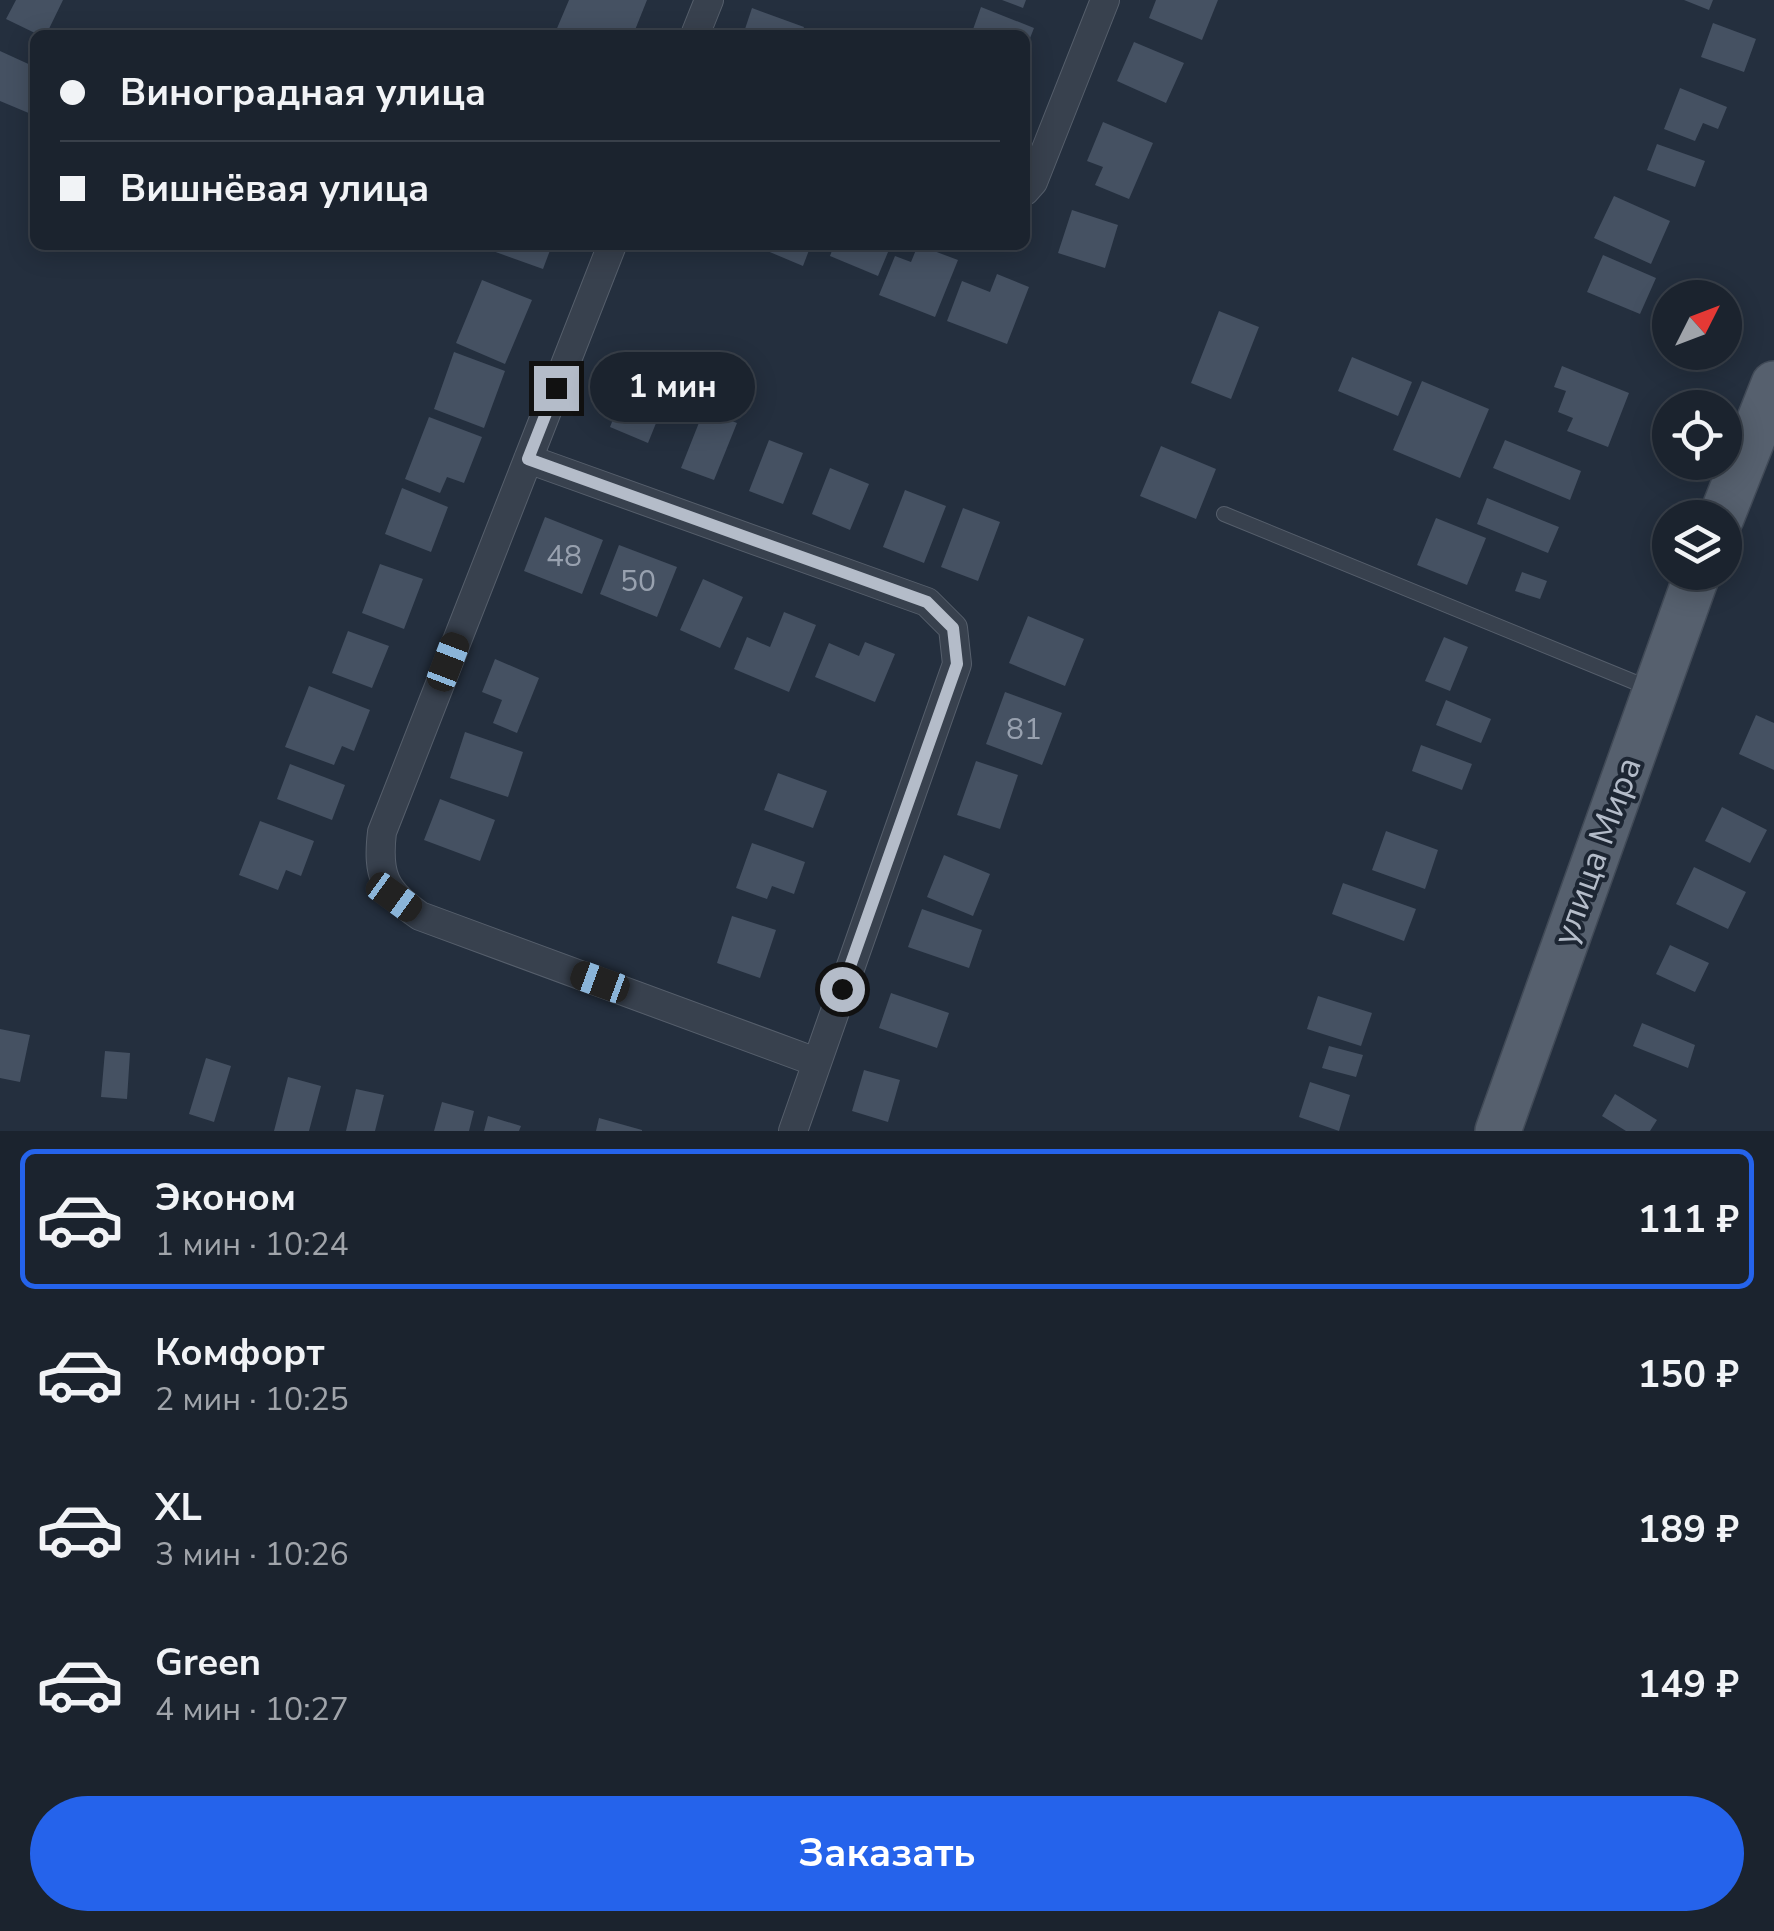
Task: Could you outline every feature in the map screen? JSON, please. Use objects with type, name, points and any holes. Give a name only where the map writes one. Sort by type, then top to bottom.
[{"type":"main road","points":[[1727,500],[1774,384]]},
{"type":"main road","name":"улица Мира","points":[[1498,1131],[1691,590]]},
{"type":"street","points":[[696,30],[708,0]]},
{"type":"street","points":[[1030,185],[1105,0]]},
{"type":"street","points":[[610,250],[382,832],[378,864],[394,897],[420,916],[816,1062]]},
{"type":"street","points":[[528,459],[927,602],[953,628],[957,664],[793,1131]]},
{"type":"lane","points":[[1224,514],[1654,690]]},
{"type":"building","points":[[16,0],[63,0],[48,30],[30,31],[6,19]]},
{"type":"building","points":[[569,0],[647,0],[635,30],[556,30]]},
{"type":"building","points":[[1002,0],[1026,0],[1023,8]]},
{"type":"building","points":[[1156,0],[1218,0],[1202,40],[1149,18]]},
{"type":"building","points":[[1684,0],[1713,0],[1709,10]]},
{"type":"building","points":[[981,7],[1034,28],[1030,38],[1030,30],[973,30]]},
{"type":"building","points":[[752,8],[804,27],[803,30],[745,30]]},
{"type":"building","points":[[1713,23],[1756,39],[1744,72],[1701,57]]},
{"type":"building","points":[[1134,42],[1184,63],[1166,103],[1117,81]]},
{"type":"building","points":[[0,51],[30,65],[30,114],[0,101]]},
{"type":"building","points":[[1680,88],[1727,107],[1718,129],[1703,123],[1695,141],[1664,129]]},
{"type":"building","points":[[1103,122],[1153,143],[1129,199],[1095,185],[1103,167],[1087,161]]},
{"type":"building","points":[[1657,144],[1705,161],[1695,187],[1647,170]]},
{"type":"building","points":[[1614,196],[1670,221],[1651,264],[1594,238]]},
{"type":"building","points":[[1072,210],[1118,225],[1105,268],[1058,253]]},
{"type":"building","points":[[490,250],[550,250],[543,269]]},
{"type":"building","points":[[765,250],[809,250],[803,266]]},
{"type":"building","points":[[832,250],[889,250],[878,276],[830,256]]},
{"type":"building","points":[[916,250],[931,250],[958,260],[935,317],[879,295],[895,256],[911,262]]},
{"type":"building","points":[[1603,255],[1656,278],[1640,314],[1587,292]]},
{"type":"building","points":[[997,274],[1029,287],[1007,344],[947,321],[962,281],[990,292]]},
{"type":"building","points":[[482,280],[532,300],[505,364],[456,343]]},
{"type":"building","points":[[1219,311],[1259,327],[1231,399],[1191,383]]},
{"type":"building","points":[[454,352],[505,371],[484,428],[434,409]]},
{"type":"building","points":[[1352,357],[1412,382],[1398,416],[1338,391]]},
{"type":"building","points":[[1562,366],[1629,393],[1608,447],[1567,431],[1573,418],[1558,412],[1566,391],[1554,387]]},
{"type":"building","points":[[630,376],[669,391],[648,443],[610,427]]},
{"type":"building","points":[[1422,381],[1489,409],[1460,478],[1393,450]]},
{"type":"building","points":[[704,410],[737,423],[714,480],[681,468]]},
{"type":"building","points":[[429,417],[482,437],[464,483],[447,477],[440,493],[405,479]]},
{"type":"building","points":[[769,440],[803,453],[783,504],[749,491]]},
{"type":"building","points":[[1505,440],[1581,471],[1570,500],[1493,468]]},
{"type":"building","points":[[1161,446],[1216,469],[1196,519],[1140,496]]},
{"type":"building","points":[[830,468],[869,484],[850,530],[812,514]]},
{"type":"building","points":[[402,488],[448,507],[431,552],[385,534]]},
{"type":"building","points":[[905,490],[946,506],[924,563],[883,547]]},
{"type":"building","points":[[1487,498],[1559,527],[1548,553],[1477,524]]},
{"type":"building","points":[[963,508],[1000,522],[978,581],[941,567]]},
{"type":"building","points":[[545,517],[603,540],[582,594],[524,571]]},
{"type":"building","points":[[1436,518],[1486,538],[1467,585],[1417,565]]},
{"type":"building","points":[[619,545],[677,567],[657,617],[600,594]]},
{"type":"building","points":[[380,564],[423,579],[404,629],[362,613]]},
{"type":"building","points":[[1522,572],[1547,581],[1540,599],[1515,591]]},
{"type":"building","points":[[703,579],[743,597],[720,648],[680,630]]},
{"type":"building","points":[[784,612],[816,625],[789,692],[734,669],[747,637],[770,647]]},
{"type":"building","points":[[1028,616],[1084,639],[1065,686],[1009,663]]},
{"type":"building","points":[[348,631],[389,646],[372,688],[332,673]]},
{"type":"building","points":[[1444,637],[1468,647],[1450,691],[1425,681]]},
{"type":"building","points":[[865,642],[895,654],[875,702],[815,677],[829,643],[859,656]]},
{"type":"building","points":[[495,659],[539,678],[517,733],[493,723],[502,700],[482,692]]},
{"type":"building","points":[[309,686],[370,710],[354,751],[342,746],[334,765],[285,747]]},
{"type":"building","points":[[1005,692],[1062,713],[1042,765],[986,744]]},
{"type":"building","points":[[1446,700],[1491,719],[1481,743],[1436,725]]},
{"type":"building","points":[[1756,715],[1774,723],[1774,770],[1739,754]]},
{"type":"building","points":[[465,732],[523,752],[508,797],[450,778]]},
{"type":"building","points":[[1421,745],[1472,764],[1462,790],[1412,771]]},
{"type":"building","points":[[976,761],[1018,775],[1000,829],[957,815]]},
{"type":"building","points":[[290,764],[345,785],[332,820],[277,799]]},
{"type":"building","points":[[778,773],[827,791],[813,828],[764,810]]},
{"type":"building","points":[[440,799],[495,820],[480,861],[424,840]]},
{"type":"building","points":[[1722,807],[1767,830],[1750,863],[1705,841]]},
{"type":"building","points":[[260,821],[314,841],[301,876],[286,870],[278,890],[239,875]]},
{"type":"building","points":[[1386,831],[1438,850],[1425,889],[1372,870]]},
{"type":"building","points":[[752,843],[805,862],[794,894],[772,886],[767,899],[736,888]]},
{"type":"building","points":[[944,855],[990,874],[973,916],[927,897]]},
{"type":"building","points":[[1694,867],[1746,892],[1728,929],[1676,904]]},
{"type":"building","points":[[1343,883],[1416,909],[1404,941],[1332,914]]},
{"type":"building","points":[[922,909],[982,930],[969,968],[908,947]]},
{"type":"building","points":[[732,916],[776,930],[760,978],[717,963]]},
{"type":"building","points":[[1670,945],[1709,963],[1695,992],[1656,974]]},
{"type":"building","points":[[891,993],[949,1013],[937,1048],[879,1028]]},
{"type":"building","points":[[1318,996],[1372,1013],[1361,1046],[1307,1029]]},
{"type":"building","points":[[1642,1023],[1695,1045],[1688,1068],[1633,1046]]},
{"type":"building","points":[[0,1029],[30,1035],[20,1082],[0,1078]]},
{"type":"building","points":[[1329,1046],[1363,1055],[1356,1077],[1322,1068]]},
{"type":"building","points":[[105,1051],[130,1053],[127,1099],[101,1097]]},
{"type":"building","points":[[206,1058],[231,1066],[214,1122],[189,1114]]},
{"type":"building","points":[[864,1070],[900,1080],[888,1122],[852,1111]]},
{"type":"building","points":[[288,1077],[321,1086],[309,1131],[274,1131]]},
{"type":"building","points":[[1310,1082],[1350,1095],[1339,1131],[1299,1117]]},
{"type":"building","points":[[356,1089],[384,1095],[375,1131],[346,1131]]},
{"type":"building","points":[[1615,1094],[1657,1120],[1650,1131],[1626,1131],[1602,1116]]},
{"type":"building","points":[[442,1102],[474,1111],[469,1131],[434,1131]]},
{"type":"building","points":[[488,1116],[521,1126],[519,1131],[484,1131]]},
{"type":"building","points":[[599,1118],[642,1130],[642,1131],[596,1131]]},
{"type":"route","points":[[556,388],[528,459],[927,602],[953,628],[957,664],[842,989]]}]
